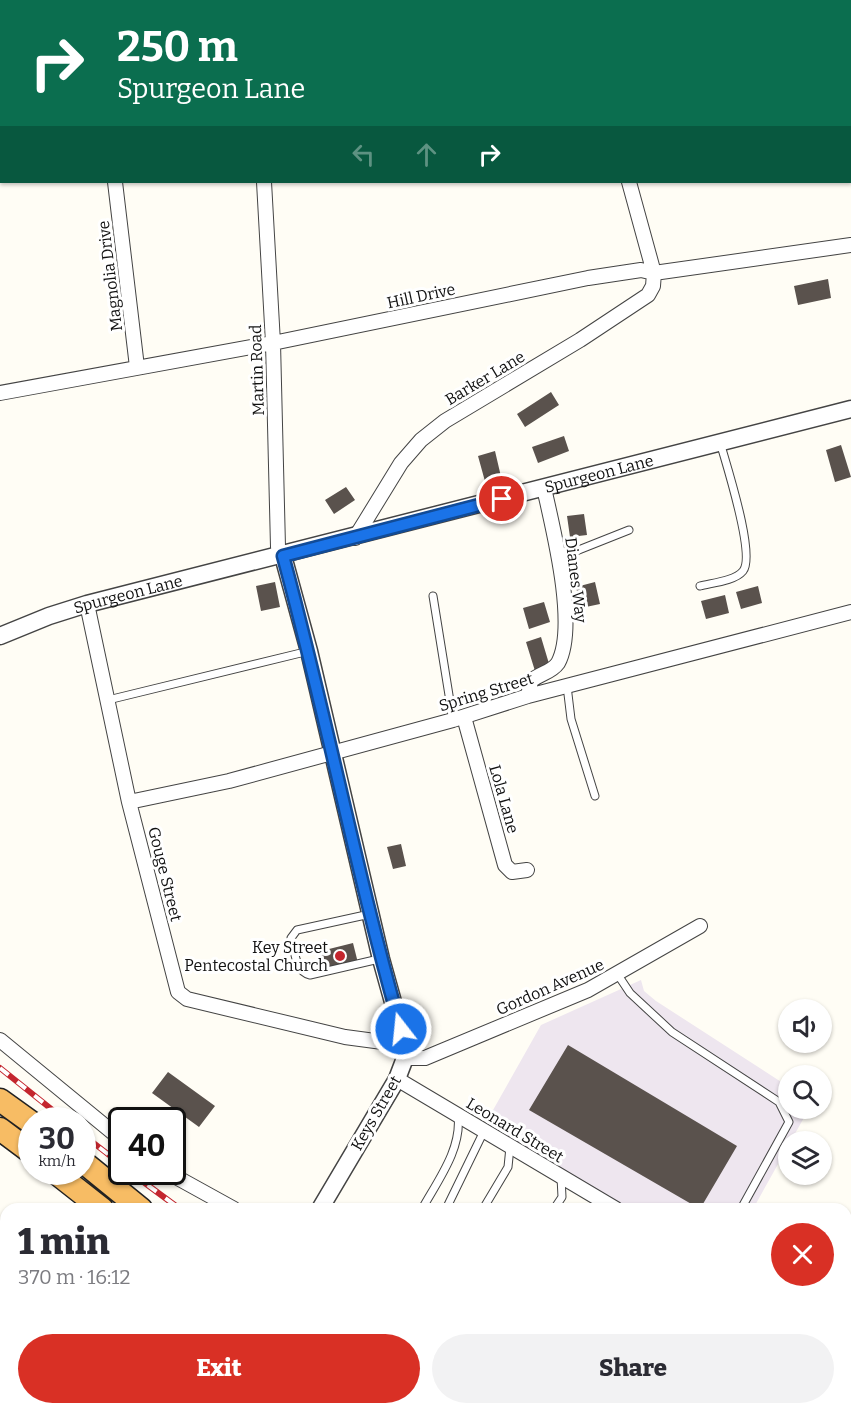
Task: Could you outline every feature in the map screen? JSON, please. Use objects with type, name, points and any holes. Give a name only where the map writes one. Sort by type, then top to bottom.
[{"type":"highway","points":[[0,1100],[18,1113]]},
{"type":"highway","points":[[0,1129],[18,1142]]},
{"type":"highway","points":[[96,1172],[134,1203]]},
{"type":"highway","points":[[72,1185],[95,1203]]},
{"type":"highway","points":[[104,1203],[114,1187]]},
{"type":"street","name":"Magnolia Drive","points":[[115,183],[137,367]]},
{"type":"street","name":"Martin Road","points":[[264,183],[273,343],[278,547],[283,556]]},
{"type":"street","points":[[629,183],[654,273]]},
{"type":"street","name":"Hill Drive","points":[[0,393],[273,343],[588,278],[641,270],[654,273],[851,245]]},
{"type":"street","name":"Barker Lane","points":[[355,538],[401,463],[421,440],[445,421],[648,295],[653,286],[654,273]]},
{"type":"street","name":"Spurgeon Lane","points":[[0,636],[49,616],[87,604],[355,538],[851,409]]},
{"type":"street","name":"Dianes Way","points":[[528,696],[531,681],[552,670],[558,663],[566,632],[559,555],[544,488]]},
{"type":"street","points":[[283,556],[309,651],[370,915],[405,1051]]},
{"type":"street","name":"Gouge Street","points":[[87,604],[129,802],[178,992],[183,997],[405,1051]]},
{"type":"street","name":"Spring Street","points":[[129,802],[229,781],[458,718],[528,696],[851,612]]},
{"type":"street","name":"Lola Lane","points":[[458,718],[505,865],[512,872],[527,870]]},
{"type":"street","name":"Gordon Avenue","points":[[405,1051],[425,1058],[588,990],[618,975],[700,926]]},
{"type":"street","points":[[0,1040],[108,1129]]},
{"type":"street","name":"Keys Street","points":[[324,1203],[397,1078],[405,1051]]},
{"type":"street","name":"Leonard Street","points":[[397,1078],[606,1203]]},
{"type":"street","points":[[186,1182],[223,1203]]},
{"type":"lane","points":[[700,586],[739,575],[746,566],[745,533],[720,442]]},
{"type":"lane","points":[[559,555],[566,555],[629,530]]},
{"type":"lane","points":[[433,596],[458,718]]},
{"type":"lane","points":[[108,700],[309,651]]},
{"type":"lane","points":[[567,686],[573,729],[595,796]]},
{"type":"lane","points":[[370,915],[297,930],[291,938],[300,970],[304,974],[310,975],[381,959]]},
{"type":"lane","points":[[618,975],[630,993],[672,1032],[779,1102],[789,1122],[744,1203]]},
{"type":"lane","points":[[425,1203],[454,1149],[458,1138],[458,1115]]},
{"type":"lane","points":[[449,1203],[484,1131]]},
{"type":"lane","points":[[487,1203],[508,1167],[510,1147]]},
{"type":"lane","points":[[558,1203],[562,1197],[561,1177]]},
{"type":"shaded area","points":[[641,980],[644,991],[656,1001],[778,1080],[778,1119],[803,1119],[797,1131],[778,1131],[778,1164],[756,1203],[618,1203],[484,1126],[541,1025]]},
{"type":"building","points":[[828,279],[831,298],[798,305],[794,286]]},
{"type":"building","points":[[551,392],[559,405],[525,427],[517,414]]},
{"type":"building","points":[[564,436],[569,451],[538,463],[532,447]]},
{"type":"building","points":[[841,445],[851,477],[835,482],[826,450]]},
{"type":"building","points":[[495,451],[502,481],[486,485],[478,456]]},
{"type":"building","points":[[346,487],[355,500],[334,514],[325,500]]},
{"type":"building","points":[[584,514],[587,535],[570,537],[567,516]]},
{"type":"building","points":[[275,582],[280,607],[261,611],[256,586]]},
{"type":"building","points":[[595,582],[600,604],[581,608],[576,587]]},
{"type":"building","points":[[758,586],[762,603],[741,609],[736,592]]},
{"type":"building","points":[[725,595],[729,613],[706,619],[701,601]]},
{"type":"building","points":[[544,602],[550,622],[529,629],[523,608]]},
{"type":"building","points":[[541,637],[550,667],[535,671],[526,642]]},
{"type":"building","points":[[401,844],[406,866],[393,869],[387,847]]},
{"type":"building","points":[[353,943],[358,963],[322,971],[317,952]]},
{"type":"building","points":[[568,1045],[737,1146],[704,1203],[690,1203],[529,1110]]},
{"type":"building","points":[[168,1072],[215,1106],[199,1127],[186,1118],[186,1107],[171,1107],[152,1093]]},
{"type":"railway","points":[[0,1068],[49,1107]]},
{"type":"railway","points":[[96,1145],[108,1154]]},
{"type":"railway","points":[[148,1185],[172,1203]]},
{"type":"place","name":"Key Street Pentecostal Church","points":[[340,956]]},
{"type":"route","points":[[401,1029],[381,959],[309,651],[283,556],[502,499]]}]
